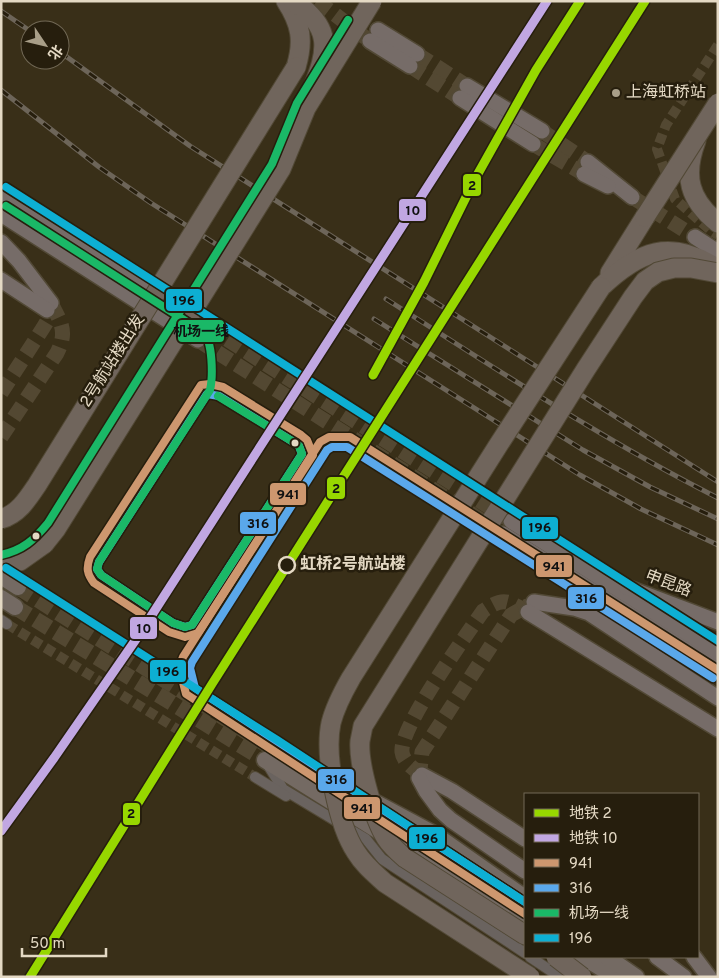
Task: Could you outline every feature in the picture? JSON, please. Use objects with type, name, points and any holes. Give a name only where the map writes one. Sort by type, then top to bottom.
[{"type":"highway","name":"2号航站楼出发","points":[[1,519],[10,516],[21,507],[37,485],[296,67],[300,52],[299,26],[286,1]]},
{"type":"highway","points":[[1,565],[20,561],[44,544],[56,529],[281,169],[321,66],[324,48],[323,34],[312,16],[293,1]]},
{"type":"highway","points":[[306,108],[372,1]]},
{"type":"highway","points":[[530,977],[385,883],[368,868],[355,851],[344,824],[330,769],[329,738],[331,722],[351,678],[718,102]]},
{"type":"highway","points":[[701,129],[690,163],[689,176],[691,188],[705,212],[718,223]]},
{"type":"highway","points":[[601,287],[619,270],[631,262],[659,253],[671,252],[694,256],[718,269]]},
{"type":"highway","points":[[524,934],[405,858],[386,838],[363,773],[360,742],[363,726],[586,369],[645,281],[658,272],[674,268],[691,268],[718,273]]},
{"type":"highway","points":[[557,958],[576,970]]},
{"type":"main road","points":[[374,35],[414,60]]},
{"type":"main road","points":[[533,144],[464,92],[542,131]]},
{"type":"main road","points":[[586,168],[632,197]]},
{"type":"main road","points":[[1,195],[208,328]]},
{"type":"main road","points":[[1,214],[198,340]]},
{"type":"main road","points":[[695,238],[718,252]]},
{"type":"main road","points":[[1,242],[19,261],[49,306],[1,280]]},
{"type":"main road","name":"申昆路","points":[[511,521],[718,653]]},
{"type":"main road","name":"申昆路","points":[[529,533],[623,586],[718,622]]},
{"type":"main road","points":[[503,534],[718,670]]},
{"type":"main road","points":[[1,576],[18,587]]},
{"type":"main road","points":[[718,698],[589,614],[574,608],[531,607],[718,728]]},
{"type":"main road","points":[[268,754],[434,834],[524,897]]},
{"type":"main road","points":[[268,754],[524,913]]},
{"type":"main road","points":[[268,754],[524,921]]},
{"type":"main road","points":[[524,838],[452,791],[420,776],[426,791],[440,810],[451,820],[524,870]]},
{"type":"main road","points":[[608,958],[636,977]]},
{"type":"main road","points":[[658,958],[684,977]]},
{"type":"main road","points":[[695,958],[709,977]]},
{"type":"main road","points":[[576,970],[616,977]]},
{"type":"street","points":[[268,754],[283,789],[366,839],[382,860],[524,952]]},
{"type":"street","points":[[255,777],[334,824]]},
{"type":"street","points":[[413,873],[524,941]]},
{"type":"street","points":[[532,958],[560,977]]},
{"type":"street","points":[[576,970],[588,977]]},
{"type":"tunnel","points":[[317,1],[370,41]]},
{"type":"tunnel","points":[[718,45],[666,125],[657,149],[675,199],[718,235]]},
{"type":"tunnel","points":[[417,54],[467,86]]},
{"type":"tunnel","points":[[410,66],[460,98]]},
{"type":"tunnel","points":[[542,131],[588,162]]},
{"type":"tunnel","points":[[533,144],[584,174]]},
{"type":"tunnel","points":[[632,197],[695,237]]},
{"type":"tunnel","points":[[1,437],[57,353],[60,345],[63,333],[62,327],[51,303]]},
{"type":"tunnel","points":[[1,393],[49,318],[47,310]]},
{"type":"tunnel","points":[[208,327],[511,521]]},
{"type":"tunnel","points":[[198,340],[497,530]]},
{"type":"tunnel","points":[[18,587],[272,748]]},
{"type":"tunnel","points":[[422,775],[412,768],[402,752],[404,740],[411,723],[435,681],[483,611],[496,603],[506,602],[528,612]]},
{"type":"tunnel","points":[[419,778],[422,752],[511,615],[529,605]]},
{"type":"tunnel","points":[[15,607],[265,760]]},
{"type":"tunnel","points":[[7,624],[255,777]]},
{"type":"railway","points":[[1,11],[20,24]]},
{"type":"railway","points":[[70,59],[190,146],[718,482]]},
{"type":"railway","points":[[1,90],[99,167],[151,203],[580,475],[641,509],[718,545]]},
{"type":"railway","points":[[386,299],[591,428],[718,498]]},
{"type":"railway","points":[[374,319],[583,450],[650,487],[718,519]]},
{"type":"metro line","name":"10","points":[[1,831],[139,635],[547,1]]},
{"type":"metro line","name":"2","points":[[373,375],[424,282],[475,179],[536,70],[580,1]]},
{"type":"metro line","name":"2","points":[[30,977],[212,684],[645,1]]},
{"type":"transit line","name":"机场一线","points":[[1,555],[28,544],[48,523],[272,164],[297,103],[348,20]]},
{"type":"transit line","name":"196","points":[[6,187],[718,641]]},
{"type":"transit line","name":"机场一线","points":[[6,206],[203,332],[209,343],[212,377],[210,390],[99,562],[97,569],[101,575],[173,623],[185,627],[192,625],[302,454],[299,446],[295,443],[218,396]]},
{"type":"transit line","name":"941","points":[[210,384],[223,387],[301,435],[307,440],[313,455],[198,633],[185,637],[169,632],[94,583],[88,571],[88,564],[90,557],[201,385],[210,384]]},
{"type":"transit line","name":"316","points":[[207,394],[219,396],[295,443],[299,446],[302,454],[192,625],[185,627],[173,623],[101,575],[97,569],[99,562],[207,394]]},
{"type":"transit line","name":"941","points":[[524,913],[186,694],[179,667],[183,657],[320,442],[329,437],[350,437],[718,670]]},
{"type":"transit line","name":"316","points":[[524,901],[195,688],[190,668],[192,662],[327,450],[332,447],[347,447],[713,678]]},
{"type":"transit line","name":"196","points":[[6,568],[277,740],[524,901]]},
{"type":"place","name":"上海虹桥站","points":[[616,93]]},
{"type":"place","name":"虹桥2号航站楼","points":[[287,565]]}]
